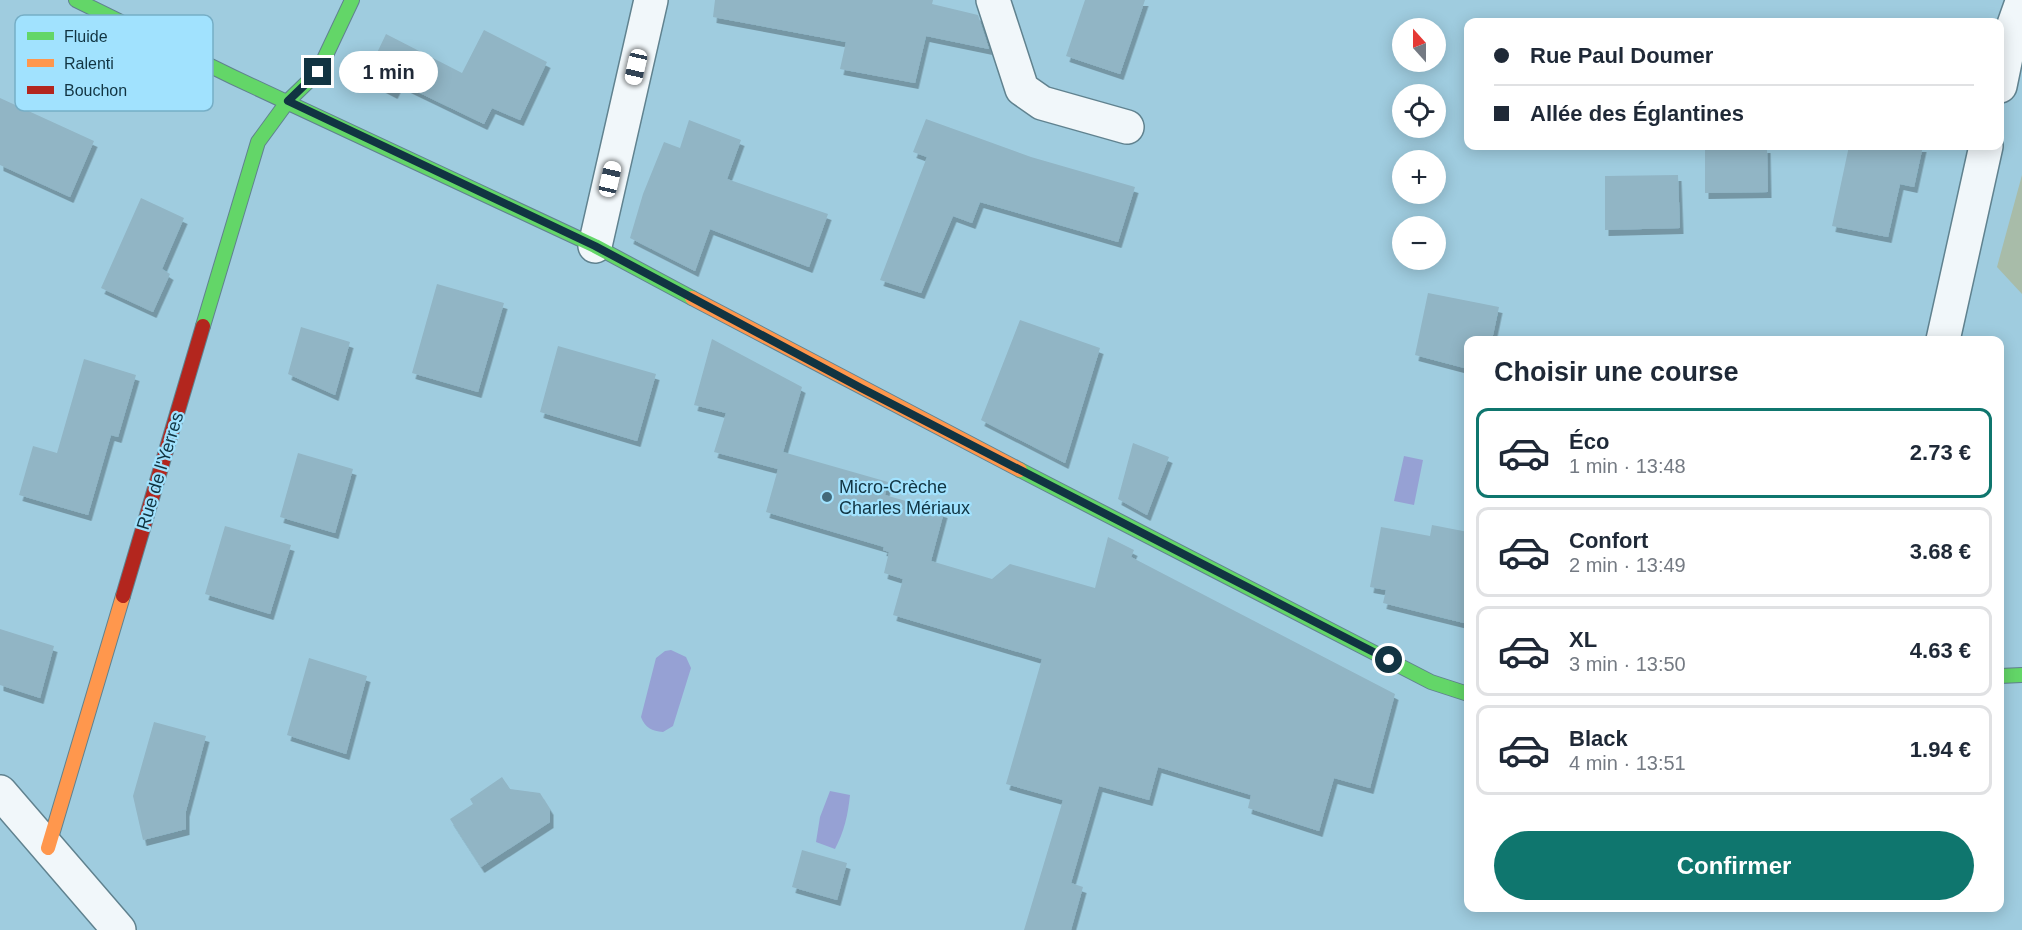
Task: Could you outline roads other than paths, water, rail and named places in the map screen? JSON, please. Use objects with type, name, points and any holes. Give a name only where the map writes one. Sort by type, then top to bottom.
[{"type":"street","points":[[76,0],[107,15]]},
{"type":"street","name":"Rue de l'Yerres","points":[[48,848],[258,142],[288,101],[318,72],[352,0]]},
{"type":"street","points":[[595,246],[651,0]]},
{"type":"street","points":[[993,0],[1022,89],[1042,103],[1126,128]]},
{"type":"street","points":[[2004,67],[2011,33],[2022,2]]},
{"type":"street","points":[[213,67],[595,246],[872,393],[1431,682],[1464,693]]},
{"type":"street","points":[[1944,336],[1985,150]]},
{"type":"street","points":[[2004,676],[2022,675]]},
{"type":"street","points":[[0,792],[119,930]]},
{"type":"water","points":[[1404,456],[1423,460],[1414,505],[1394,501]]},
{"type":"water","points":[[671,650],[686,657],[691,668],[673,726],[663,732],[655,731],[645,724],[641,717],[656,658],[665,651]]},
{"type":"water","points":[[830,791],[850,795],[845,823],[835,849],[816,842],[820,817]]},
{"type":"place","name":"Micro-Crèche Charles Mériaux","points":[[827,497]]}]
